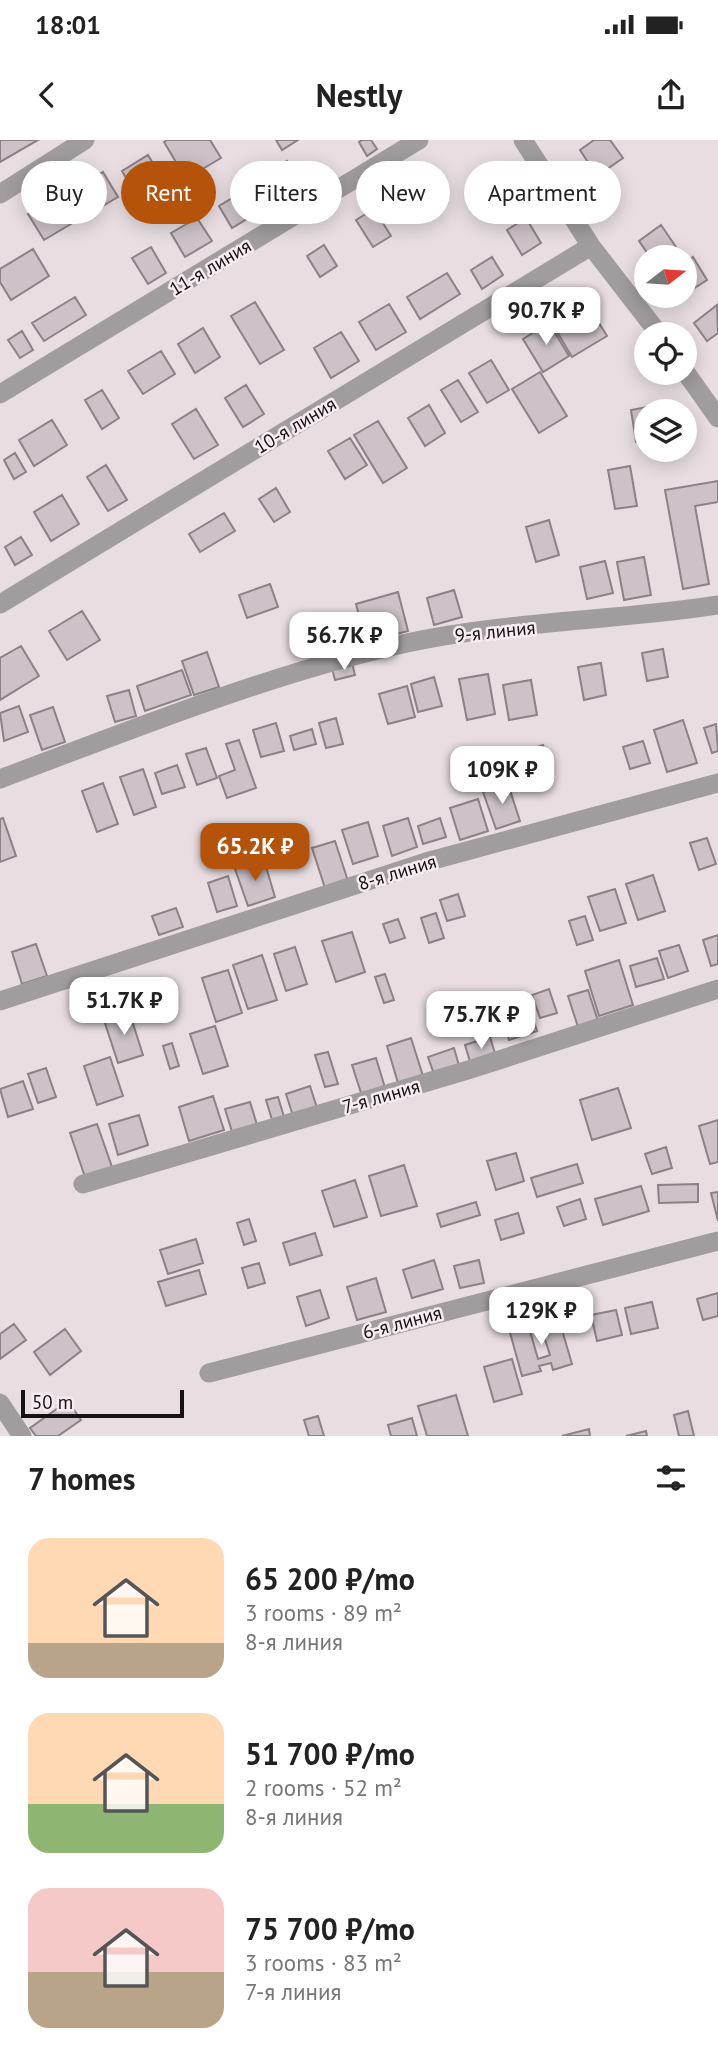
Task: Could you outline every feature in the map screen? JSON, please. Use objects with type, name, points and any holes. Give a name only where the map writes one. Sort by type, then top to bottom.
[{"type":"street","points":[[0,194],[85,140]]},
{"type":"street","name":"11-я линия","points":[[0,394],[419,140]]},
{"type":"street","points":[[523,140],[591,246],[650,322]]},
{"type":"street","name":"10-я линия","points":[[0,604],[591,246]]},
{"type":"street","points":[[695,385],[718,418]]},
{"type":"street","name":"9-я линия","points":[[0,779],[229,694],[406,643],[462,633],[718,605]]},
{"type":"street","name":"8-я линия","points":[[0,1000],[426,862],[718,783]]},
{"type":"street","name":"7-я линия","points":[[83,1184],[468,1070],[718,989]]},
{"type":"street","name":"6-я линия","points":[[209,1373],[718,1241]]},
{"type":"street","points":[[0,1403],[22,1436]]},
{"type":"building","points":[[0,140],[38,140],[0,162]]},
{"type":"building","points":[[210,140],[221,158],[216,161],[175,161],[164,142]]},
{"type":"building","points":[[276,140],[298,140],[282,150]]},
{"type":"building","points":[[371,140],[377,149],[367,156],[359,142]]},
{"type":"building","points":[[594,140],[610,140],[623,158],[619,161],[587,161],[580,150]]},
{"type":"building","points":[[148,155],[152,161],[138,161]]},
{"type":"building","points":[[107,179],[118,197],[107,204]]},
{"type":"building","points":[[230,199],[230,224],[239,224],[232,228],[219,206]]},
{"type":"building","points":[[34,224],[71,224],[44,240]]},
{"type":"building","points":[[187,224],[201,224],[212,241],[185,257],[171,233]]},
{"type":"building","points":[[359,224],[383,224],[391,236],[373,247]]},
{"type":"building","points":[[516,224],[530,224],[541,243],[522,255],[507,230]]},
{"type":"building","points":[[661,225],[675,245],[642,245],[639,241]]},
{"type":"building","points":[[324,245],[337,266],[320,277],[307,256]]},
{"type":"building","points":[[151,247],[166,273],[148,284],[132,258]]},
{"type":"building","points":[[33,249],[49,276],[11,300],[0,282],[0,269]]},
{"type":"building","points":[[492,257],[503,275],[482,289],[471,270]]},
{"type":"building","points":[[697,264],[707,280],[697,287]]},
{"type":"building","points":[[447,273],[460,294],[420,319],[407,297]]},
{"type":"building","points":[[75,297],[86,315],[44,341],[32,323]]},
{"type":"building","points":[[584,299],[607,336],[572,357],[550,320]]},
{"type":"building","points":[[255,302],[284,350],[260,364],[231,316]]},
{"type":"building","points":[[389,304],[406,332],[376,350],[359,322]]},
{"type":"building","points":[[717,305],[718,333],[707,341],[695,322]]},
{"type":"building","points":[[549,323],[569,356],[543,372],[523,339]]},
{"type":"building","points":[[203,328],[220,357],[195,373],[178,344]]},
{"type":"building","points":[[22,331],[33,350],[20,358],[8,340]]},
{"type":"building","points":[[341,332],[359,361],[331,378],[314,348]]},
{"type":"building","points":[[161,351],[175,374],[143,394],[128,371]]},
{"type":"building","points":[[491,360],[509,390],[487,403],[469,373]]},
{"type":"building","points":[[540,372],[567,416],[539,433],[512,389]]},
{"type":"building","points":[[458,380],[478,412],[461,422],[441,390]]},
{"type":"building","points":[[246,385],[264,414],[243,427],[225,398]]},
{"type":"building","points":[[102,390],[119,418],[102,429],[85,400]]},
{"type":"building","points":[[429,405],[445,433],[425,446],[408,418]]},
{"type":"building","points":[[196,409],[218,445],[194,459],[172,424]]},
{"type":"building","points":[[52,420],[67,445],[34,466],[19,440]]},
{"type":"building","points":[[378,421],[407,468],[383,483],[354,435]]},
{"type":"building","points":[[350,438],[367,465],[345,479],[328,451]]},
{"type":"building","points":[[15,453],[26,472],[14,479],[4,460]]},
{"type":"building","points":[[106,465],[127,500],[108,511],[87,477]]},
{"type":"building","points":[[630,466],[637,506],[615,509],[608,470]]},
{"type":"building","points":[[718,481],[718,502],[695,506],[709,584],[683,589],[665,490]]},
{"type":"building","points":[[276,488],[290,512],[274,522],[259,499]]},
{"type":"building","points":[[62,495],[79,524],[51,541],[34,512]]},
{"type":"building","points":[[224,513],[235,531],[200,552],[189,534]]},
{"type":"building","points":[[549,520],[559,555],[536,562],[526,527]]},
{"type":"building","points":[[21,537],[32,555],[15,565],[5,547]]},
{"type":"building","points":[[644,557],[651,595],[624,600],[617,562]]},
{"type":"building","points":[[605,561],[613,593],[587,599],[580,567]]},
{"type":"building","points":[[270,584],[278,607],[247,618],[239,595]]},
{"type":"building","points":[[454,590],[462,617],[434,625],[427,598]]},
{"type":"building","points":[[398,592],[408,631],[366,642],[356,604]]},
{"type":"building","points":[[82,611],[100,640],[67,660],[49,631]]},
{"type":"building","points":[[21,646],[39,676],[0,700],[0,658]]},
{"type":"building","points":[[663,649],[668,677],[647,681],[642,653]]},
{"type":"building","points":[[207,652],[219,687],[194,695],[182,661]]},
{"type":"building","points":[[352,663],[355,675],[335,680],[332,668]]},
{"type":"building","points":[[601,663],[606,695],[584,700],[578,667]]},
{"type":"building","points":[[182,670],[191,695],[145,711],[137,686]]},
{"type":"building","points":[[488,674],[495,714],[467,720],[459,679]]},
{"type":"building","points":[[434,677],[442,706],[418,712],[411,684]]},
{"type":"building","points":[[531,680],[537,715],[509,720],[503,685]]},
{"type":"building","points":[[407,686],[415,717],[388,724],[379,694]]},
{"type":"building","points":[[129,690],[136,716],[115,722],[107,696]]},
{"type":"building","points":[[19,706],[28,732],[4,741],[0,713]]},
{"type":"building","points":[[53,707],[65,742],[42,750],[30,715]]},
{"type":"building","points":[[336,718],[343,744],[326,748],[319,723]]},
{"type":"building","points":[[683,720],[697,763],[667,772],[654,730]]},
{"type":"building","points":[[276,723],[284,751],[261,757],[253,730]]},
{"type":"building","points":[[716,724],[718,751],[712,753],[704,728]]},
{"type":"building","points":[[312,729],[316,744],[294,750],[290,736]]},
{"type":"building","points":[[239,740],[256,788],[227,798],[219,776],[235,770],[226,744]]},
{"type":"building","points":[[643,741],[650,763],[630,769],[623,747]]},
{"type":"building","points":[[543,745],[552,772],[530,779],[522,752]]},
{"type":"building","points":[[206,748],[217,778],[197,785],[186,754]]},
{"type":"building","points":[[177,765],[185,787],[162,794],[155,773]]},
{"type":"building","points":[[143,769],[156,807],[134,815],[120,777]]},
{"type":"building","points":[[103,783],[118,824],[97,832],[82,791]]},
{"type":"building","points":[[508,784],[520,821],[496,829],[483,792]]},
{"type":"building","points":[[478,799],[488,831],[460,840],[450,808]]},
{"type":"building","points":[[3,818],[16,856],[0,862],[0,819]]},
{"type":"building","points":[[408,818],[417,847],[392,856],[383,826]]},
{"type":"building","points":[[440,818],[446,837],[423,844],[418,826]]},
{"type":"building","points":[[368,822],[378,856],[353,864],[342,830]]},
{"type":"building","points":[[297,825],[308,856],[276,866],[266,835]]},
{"type":"building","points":[[707,838],[716,864],[699,870],[690,843]]},
{"type":"building","points":[[335,841],[348,881],[325,888],[312,848]]},
{"type":"building","points":[[264,860],[275,897],[248,906],[235,869]]},
{"type":"building","points":[[653,875],[665,911],[638,920],[626,884]]},
{"type":"building","points":[[228,876],[237,906],[217,912],[208,883]]},
{"type":"building","points":[[615,889],[626,923],[600,931],[588,897]]},
{"type":"building","points":[[458,894],[465,916],[447,921],[440,900]]},
{"type":"building","points":[[176,908],[183,927],[159,935],[152,916]]},
{"type":"building","points":[[436,913],[444,938],[429,943],[421,918]]},
{"type":"building","points":[[585,916],[593,940],[577,945],[569,921]]},
{"type":"building","points":[[398,919],[405,938],[390,943],[383,924]]},
{"type":"building","points":[[352,932],[365,972],[336,982],[322,941]]},
{"type":"building","points":[[718,935],[718,964],[711,966],[703,940]]},
{"type":"building","points":[[36,944],[47,976],[22,984],[12,952]]},
{"type":"building","points":[[679,945],[688,971],[668,978],[659,951]]},
{"type":"building","points":[[295,947],[307,984],[286,991],[274,954]]},
{"type":"building","points":[[262,955],[277,1000],[248,1009],[233,965]]},
{"type":"building","points":[[657,958],[664,979],[636,987],[630,966]]},
{"type":"building","points":[[619,960],[633,1005],[599,1016],[585,971]]},
{"type":"building","points":[[228,970],[242,1013],[216,1022],[202,978]]},
{"type":"building","points":[[385,974],[394,1000],[384,1003],[375,977]]},
{"type":"building","points":[[549,989],[557,1013],[540,1018],[532,995]]},
{"type":"building","points":[[588,990],[598,1021],[578,1027],[568,996]]},
{"type":"building","points":[[527,1000],[537,1031],[509,1040],[499,1008]]},
{"type":"building","points":[[129,1011],[143,1055],[118,1063],[104,1020]]},
{"type":"building","points":[[215,1026],[228,1066],[203,1074],[190,1034]]},
{"type":"building","points":[[490,1037],[496,1057],[471,1065],[465,1045]]},
{"type":"building","points":[[411,1038],[423,1076],[398,1083],[387,1046]]},
{"type":"building","points":[[172,1043],[179,1066],[170,1069],[163,1046]]},
{"type":"building","points":[[454,1048],[460,1069],[435,1077],[428,1057]]},
{"type":"building","points":[[328,1052],[338,1084],[325,1087],[315,1055]]},
{"type":"building","points":[[110,1057],[123,1096],[97,1105],[84,1066]]},
{"type":"building","points":[[376,1058],[386,1091],[363,1099],[352,1065]]},
{"type":"building","points":[[46,1068],[56,1097],[38,1103],[28,1074]]},
{"type":"building","points":[[23,1081],[33,1109],[8,1117],[0,1089]]},
{"type":"building","points":[[310,1086],[318,1111],[294,1119],[286,1094]]},
{"type":"building","points":[[618,1088],[631,1128],[592,1140],[580,1100]]},
{"type":"building","points":[[213,1096],[224,1130],[189,1141],[179,1107]]},
{"type":"building","points":[[278,1097],[285,1120],[273,1123],[266,1100]]},
{"type":"building","points":[[250,1102],[258,1128],[233,1135],[225,1109]]},
{"type":"building","points":[[139,1115],[148,1145],[118,1155],[109,1124]]},
{"type":"building","points":[[718,1120],[718,1162],[710,1164],[699,1126]]},
{"type":"building","points":[[97,1124],[112,1167],[85,1177],[70,1133]]},
{"type":"building","points":[[666,1147],[672,1168],[652,1174],[645,1154]]},
{"type":"building","points":[[516,1153],[524,1181],[496,1190],[487,1161]]},
{"type":"building","points":[[577,1164],[583,1183],[537,1197],[531,1178]]},
{"type":"building","points":[[404,1165],[417,1206],[381,1216],[369,1176]]},
{"type":"building","points":[[355,1180],[367,1217],[334,1227],[322,1191]]},
{"type":"building","points":[[698,1184],[698,1202],[659,1203],[658,1185]]},
{"type":"building","points":[[641,1186],[649,1211],[603,1225],[595,1199]]},
{"type":"building","points":[[718,1192],[718,1221],[711,1193]]},
{"type":"building","points":[[580,1199],[586,1219],[564,1226],[557,1207]]},
{"type":"building","points":[[476,1202],[480,1215],[441,1227],[437,1214]]},
{"type":"building","points":[[518,1213],[524,1233],[501,1240],[495,1220]]},
{"type":"building","points":[[249,1219],[256,1241],[244,1245],[237,1223]]},
{"type":"building","points":[[315,1233],[322,1255],[290,1265],[283,1243]]},
{"type":"building","points":[[196,1239],[203,1263],[168,1274],[160,1250]]},
{"type":"building","points":[[434,1260],[443,1289],[412,1298],[403,1270]]},
{"type":"building","points":[[479,1260],[484,1283],[460,1288],[454,1266]]},
{"type":"building","points":[[259,1263],[265,1283],[248,1288],[242,1268]]},
{"type":"building","points":[[199,1270],[206,1294],[166,1306],[158,1282]]},
{"type":"building","points":[[376,1278],[386,1312],[357,1320],[347,1287]]},
{"type":"building","points":[[320,1290],[329,1318],[306,1326],[297,1297]]},
{"type":"building","points":[[718,1293],[718,1316],[703,1320],[697,1299]]},
{"type":"building","points":[[652,1302],[658,1328],[631,1334],[625,1308]]},
{"type":"building","points":[[616,1310],[622,1335],[597,1341],[591,1315]]},
{"type":"building","points":[[558,1316],[572,1364],[553,1370],[551,1363],[539,1366],[541,1371],[522,1376],[509,1329],[528,1324],[538,1359],[550,1355],[539,1321]]},
{"type":"building","points":[[14,1324],[26,1340],[0,1359],[0,1334]]},
{"type":"building","points":[[65,1329],[81,1351],[50,1375],[34,1352]]},
{"type":"building","points":[[512,1359],[522,1394],[494,1402],[484,1367]]},
{"type":"building","points":[[456,1395],[468,1436],[427,1436],[418,1406]]},
{"type":"building","points":[[68,1401],[81,1420],[58,1436],[36,1436],[30,1428]]},
{"type":"building","points":[[688,1411],[694,1436],[679,1436],[674,1415]]},
{"type":"building","points":[[318,1416],[324,1436],[309,1436],[304,1420]]},
{"type":"building","points":[[412,1418],[417,1436],[391,1436],[388,1425]]},
{"type":"building","points":[[589,1429],[590,1436],[562,1436]]},
{"type":"building","points":[[646,1431],[647,1436],[626,1436]]}]
